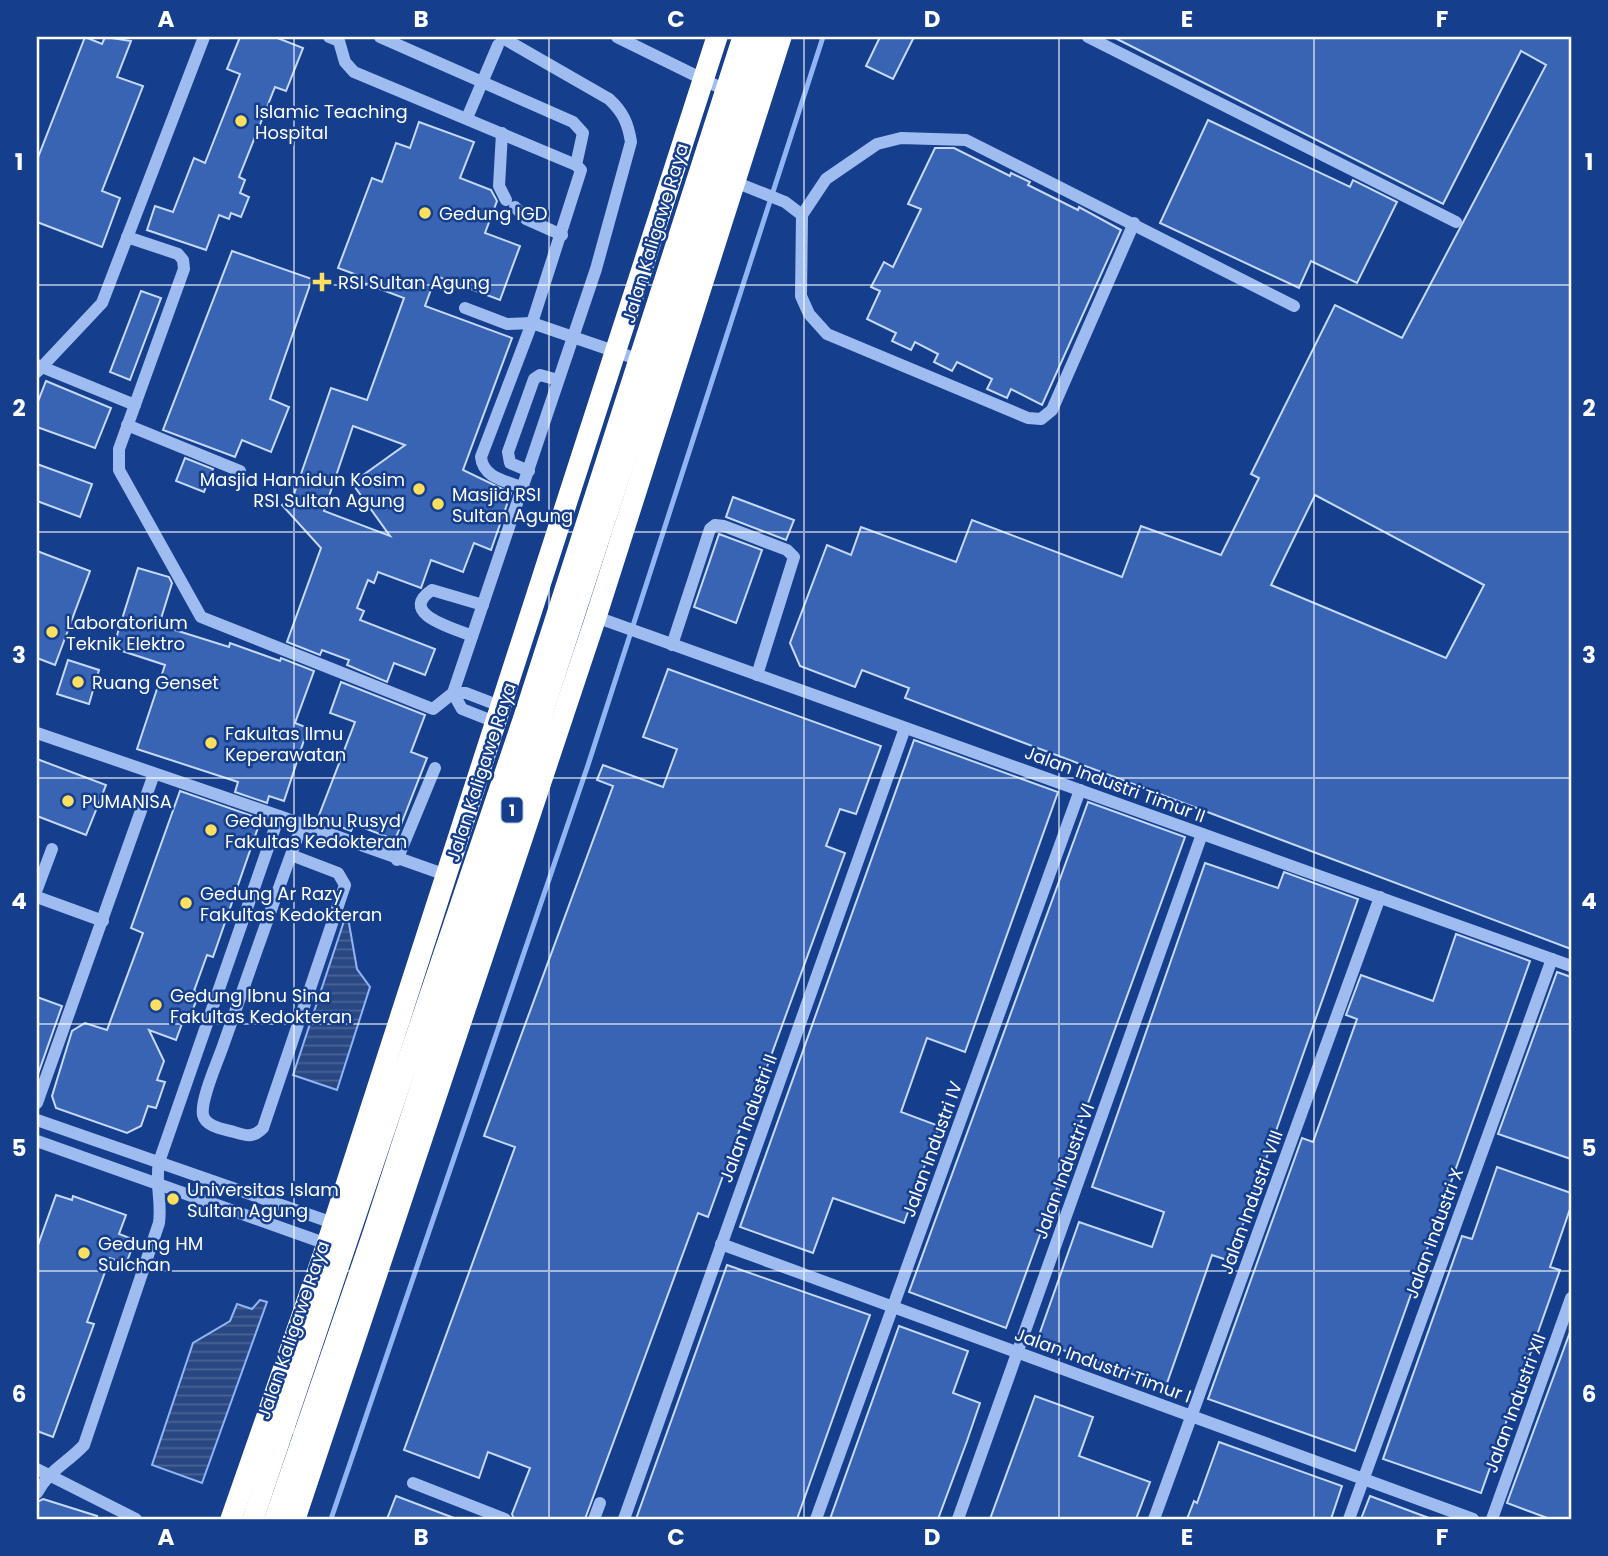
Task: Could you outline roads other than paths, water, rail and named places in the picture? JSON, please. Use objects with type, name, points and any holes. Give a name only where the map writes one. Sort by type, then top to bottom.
[{"type":"highway","points":[[373,1234],[343,1226],[446,875],[717,37]]},
{"type":"highway","name":"Jalan Kaligawe Raya","points":[[275,1519],[373,1234],[640,360],[741,98],[743,37]]},
{"type":"highway","name":"Jalan Kaligawe Raya","points":[[253,1519],[336,1246],[532,720],[762,37]]},
{"type":"highway","points":[[295,1519],[601,619],[738,183],[741,98],[781,37]]},
{"type":"highway","points":[[498,713],[532,720]]},
{"type":"highway","points":[[231,1519],[336,1246],[366,1255]]},
{"type":"lane","points":[[135,405],[38,368],[102,303],[204,37]]},
{"type":"lane","points":[[380,37],[579,127],[583,142],[576,164]]},
{"type":"lane","points":[[617,37],[741,98]]},
{"type":"lane","points":[[1088,37],[1456,222]]},
{"type":"lane","points":[[336,38],[345,62],[354,72],[576,164],[582,175],[532,323],[481,457],[482,467],[489,475],[524,488]]},
{"type":"lane","points":[[127,237],[178,254],[183,260],[184,269],[119,449],[119,470],[201,617],[433,709],[453,693],[524,488],[628,158],[629,126],[621,110],[610,99],[500,41],[467,118]]},
{"type":"lane","points":[[502,133],[499,186],[526,219],[562,235]]},
{"type":"lane","points":[[1134,223],[1052,410],[1041,419],[1028,418],[827,334],[808,314],[801,296],[802,215],[826,179],[877,144],[901,138],[966,140],[1134,223],[1294,306]]},
{"type":"lane","points":[[738,183],[785,202],[802,215]]},
{"type":"lane","points":[[465,308],[507,324],[532,323],[640,360]]},
{"type":"lane","points":[[529,471],[510,463],[508,452],[534,379],[540,375],[558,380]]},
{"type":"lane","points":[[127,425],[240,471]]},
{"type":"lane","points":[[672,645],[710,529],[715,525],[724,526],[787,550],[794,557],[757,675]]},
{"type":"lane","points":[[472,636],[429,619],[422,612],[421,604],[425,594],[432,590],[483,605]]},
{"type":"lane","name":"Jalan Industri Timur II","points":[[601,619],[1571,966]]},
{"type":"lane","points":[[453,693],[462,709],[498,713]]},
{"type":"lane","name":"Jalan Industri II","points":[[624,1519],[905,728]]},
{"type":"lane","points":[[37,733],[446,875]]},
{"type":"lane","points":[[397,860],[435,768]]},
{"type":"lane","points":[[37,1103],[154,774]]},
{"type":"lane","name":"Jalan Industri IV","points":[[816,1519],[1080,790]]},
{"type":"lane","points":[[42,1472],[66,1464],[84,1446],[159,1223],[161,1209],[155,1185],[159,1162],[279,816]]},
{"type":"lane","points":[[291,855],[338,873],[345,885],[263,1128],[256,1135],[247,1136],[205,1121],[202,1111],[247,977],[268,918],[291,855],[302,825]]},
{"type":"lane","name":"Jalan Industri VI","points":[[958,1519],[1202,834]]},
{"type":"lane","points":[[37,889],[52,849]]},
{"type":"lane","points":[[37,897],[103,921]]},
{"type":"lane","name":"Jalan Industri VIII","points":[[1154,1519],[1380,897]]},
{"type":"lane","points":[[244,912],[268,918]]},
{"type":"lane","name":"Jalan Industri X","points":[[1349,1519],[1552,959]]},
{"type":"lane","points":[[225,968],[247,977]]},
{"type":"lane","points":[[193,1060],[214,1073]]},
{"type":"lane","points":[[37,1120],[343,1226]]},
{"type":"lane","points":[[37,1141],[155,1185],[336,1246]]},
{"type":"lane","name":"Jalan Industri Timur I","points":[[721,1244],[1473,1519]]},
{"type":"lane","name":"Jalan Industri XII","points":[[1492,1519],[1571,1298]]},
{"type":"lane","points":[[37,1493],[42,1472]]},
{"type":"lane","points":[[42,1472],[136,1519]]},
{"type":"lane","points":[[413,1483],[505,1519]]},
{"type":"lane","points":[[594,1519],[600,1503]]},
{"type":"water","points":[[347,912],[357,969],[370,987],[337,1090],[293,1075]]},
{"type":"water","points":[[260,1300],[267,1302],[202,1483],[152,1465],[193,1343],[230,1321],[237,1304],[252,1309]]},
{"type":"waterway","points":[[331,1519],[588,765],[823,37]]},
{"type":"place","name":"Islamic Teaching Hospital","points":[[241,121]]},
{"type":"place","name":"Gedung IGD","points":[[425,213]]},
{"type":"place","name":"RSI Sultan Agung","points":[[322,282]]},
{"type":"place","name":"Masjid Hamidun Kosim RSI Sultan Agung","points":[[419,489]]},
{"type":"place","name":"Masjid RSI Sultan Agung","points":[[438,504]]},
{"type":"place","name":"Laboratorium Teknik Elektro","points":[[52,632]]},
{"type":"place","name":"Ruang Genset","points":[[78,682]]},
{"type":"place","name":"Fakultas Ilmu Keperawatan","points":[[211,743]]},
{"type":"place","name":"PUMANISA","points":[[68,801]]},
{"type":"place","name":"Gedung Ibnu Rusyd Fakultas Kedokteran","points":[[211,830]]},
{"type":"place","name":"Gedung Ar Razy Fakultas Kedokteran","points":[[186,903]]},
{"type":"place","name":"Gedung Ibnu Sina Fakultas Kedokteran","points":[[156,1005]]},
{"type":"place","name":"Universitas Islam Sultan Agung","points":[[173,1199]]},
{"type":"place","name":"Gedung HM Sulchan","points":[[84,1253]]}]
